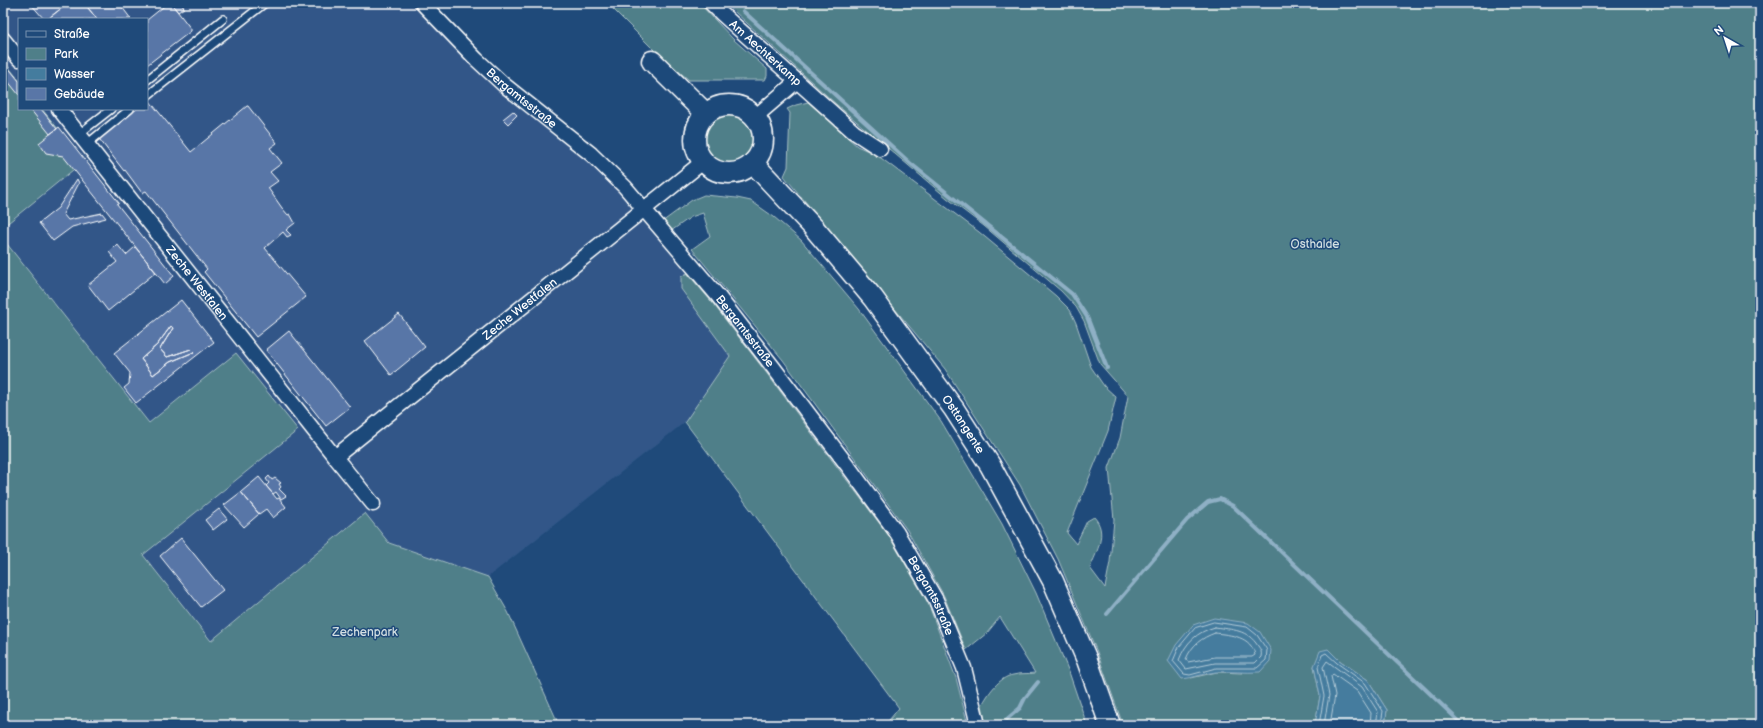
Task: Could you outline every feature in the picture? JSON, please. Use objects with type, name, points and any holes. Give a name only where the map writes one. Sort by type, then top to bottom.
[{"type":"street","name":"Bergamtsstraße","points":[[422,3],[477,60],[503,84],[591,154],[644,208],[718,296],[773,367],[897,533],[939,607],[964,668],[978,725]]},
{"type":"street","name":"Am Aechterkamp","points":[[711,3],[797,81],[755,117]]},
{"type":"street","points":[[3,39],[18,58]]},
{"type":"street","points":[[652,61],[706,114]]},
{"type":"street","points":[[797,81],[854,132],[880,149]]},
{"type":"street","points":[[726,105],[737,106],[747,110],[755,117],[763,136],[763,146],[753,163],[744,170],[733,173],[722,172],[712,168],[704,161],[698,152],[696,132],[706,114],[715,108],[726,105]]},
{"type":"street","name":"Zeche Westfalen","points":[[60,110],[373,504]]},
{"type":"street","name":"Zeche Westfalen","points":[[335,457],[704,161]]},
{"type":"street","name":"Osttangente","points":[[753,163],[814,228],[873,298],[954,410],[986,459],[1053,581],[1088,660],[1110,725]]},
{"type":"lane","points":[[148,95],[264,3]]},
{"type":"lane","points":[[148,79],[223,19]]},
{"type":"lane","points":[[83,139],[110,110]]},
{"type":"lane","points":[[83,139],[128,110]]},
{"type":"shaded area","points":[[3,3],[415,3],[472,64],[587,159],[619,192],[687,273],[681,277],[681,289],[730,356],[685,422],[488,577],[389,543],[303,564],[211,641],[143,555],[298,430],[236,353],[149,423],[3,239],[3,227],[84,161],[44,110],[148,110],[148,18],[18,18],[18,78],[3,59]]},
{"type":"green space","points":[[607,3],[699,3],[734,40],[767,69],[767,76],[765,80],[689,80],[656,52]]},
{"type":"green space","name":"Osthalde","points":[[725,3],[1760,3],[1760,725],[1385,725],[1387,710],[1368,680],[1339,660],[1328,649],[1314,666],[1320,696],[1315,725],[1123,725],[1097,652],[1058,559],[1020,485],[945,369],[784,176],[788,167],[790,113],[787,109],[808,102],[857,146],[877,155],[979,232],[1056,296],[1070,310],[1091,367],[1104,386],[1116,397],[1108,431],[1067,533],[1076,544],[1087,521],[1094,517],[1098,523],[1101,535],[1096,555],[1090,568],[1105,588],[1110,562],[1114,520],[1109,468],[1120,438],[1128,396],[1100,364],[1084,321],[1076,307],[1061,291],[984,226],[947,198],[837,105]],"holes":[[[1193,625],[1242,673],[1217,672],[1191,678]]]},
{"type":"green space","points":[[3,60],[18,79],[18,110],[43,110],[84,161],[3,227]]},
{"type":"green space","points":[[724,112],[734,112],[744,116],[752,124],[756,134],[756,144],[752,154],[744,162],[734,166],[724,166],[714,162],[706,154],[702,144],[702,134],[706,124],[714,116]]},
{"type":"green space","points":[[704,195],[737,198],[751,201],[774,217],[801,240],[859,309],[941,421],[1002,524],[1036,593],[1069,672],[1087,725],[986,725],[982,705],[994,687],[1008,676],[1035,673],[1000,617],[987,633],[966,650],[944,596],[907,530],[783,360],[692,249],[710,236],[703,213],[691,217],[671,231],[662,222],[692,200]]},
{"type":"green space","name":"Zechenpark","points":[[3,239],[149,423],[236,353],[298,430],[143,555],[211,641],[365,513],[389,543],[488,577],[508,612],[559,725],[3,725]]},
{"type":"green space","points":[[687,273],[711,301],[765,371],[889,536],[928,603],[956,678],[968,725],[885,725],[899,708],[685,422],[730,356],[681,289],[681,277]]},
{"type":"water","points":[[1214,618],[1248,623],[1260,632],[1271,650],[1270,661],[1260,672],[1216,672],[1182,679],[1168,661],[1176,645],[1193,625]]},
{"type":"water","points":[[1328,649],[1339,660],[1368,680],[1387,710],[1385,725],[1315,725],[1320,696],[1314,666],[1320,651]]},
{"type":"building","points":[[30,3],[68,3],[49,18],[43,18]]},
{"type":"building","points":[[68,3],[84,3],[96,18],[51,18],[50,17]]},
{"type":"building","points":[[84,3],[119,3],[130,18],[96,18]]},
{"type":"building","points":[[168,3],[171,3],[191,31],[148,64],[148,19]]},
{"type":"building","points":[[171,3],[181,3],[184,8],[178,12]]},
{"type":"building","points":[[3,61],[18,80],[18,94],[3,75]]},
{"type":"building","points":[[149,100],[191,152],[248,106],[277,143],[270,148],[282,163],[270,172],[278,181],[268,188],[282,208],[288,215],[290,214],[295,223],[286,230],[291,235],[287,237],[283,232],[265,248],[306,297],[256,337],[204,272],[207,269],[146,191],[142,193],[99,138],[136,110],[148,110]]},
{"type":"building","points":[[31,110],[42,110],[57,129],[50,134]]},
{"type":"building","points":[[513,111],[517,115],[508,124],[503,119]]},
{"type":"building","points":[[59,127],[174,276],[165,284],[63,156],[46,153],[39,143]]},
{"type":"building","points":[[77,179],[79,183],[63,214],[68,220],[102,213],[106,218],[72,227],[53,241],[39,223],[58,208]]},
{"type":"building","points":[[117,244],[126,255],[135,247],[156,272],[108,311],[88,285],[117,262],[109,252]]},
{"type":"building","points":[[181,300],[214,342],[136,403],[124,388],[129,384],[130,373],[114,353]],"holes":[[[171,326],[173,328],[160,349],[167,357],[191,349],[194,352],[170,362],[153,375],[141,359],[157,345]]]},
{"type":"building","points":[[399,314],[425,347],[391,375],[365,341]]},
{"type":"building","points":[[171,326],[173,328],[160,349],[167,357],[191,349],[194,352],[170,362],[153,375],[141,359],[157,345]]},
{"type":"building","points":[[289,331],[350,407],[326,426],[266,350]]},
{"type":"building","points":[[269,476],[272,480],[275,478],[281,483],[279,484],[281,487],[279,489],[286,496],[281,499],[276,492],[273,494],[266,486],[269,483],[266,479]]},
{"type":"building","points":[[259,477],[277,499],[279,498],[286,507],[273,518],[266,509],[259,514],[241,492]]},
{"type":"building","points":[[241,492],[259,514],[244,527],[224,505]]},
{"type":"building","points":[[219,509],[227,519],[213,530],[205,520]]},
{"type":"building","points":[[181,538],[223,590],[201,607],[160,556]]},
{"type":"waterway","points":[[743,11],[910,163],[1072,294],[1087,317],[1107,368]]},
{"type":"waterway","points":[[1107,614],[1187,520],[1208,502],[1220,499],[1233,506],[1463,725]]},
{"type":"waterway","points":[[1007,719],[1020,708],[1025,698],[1038,682]]}]
